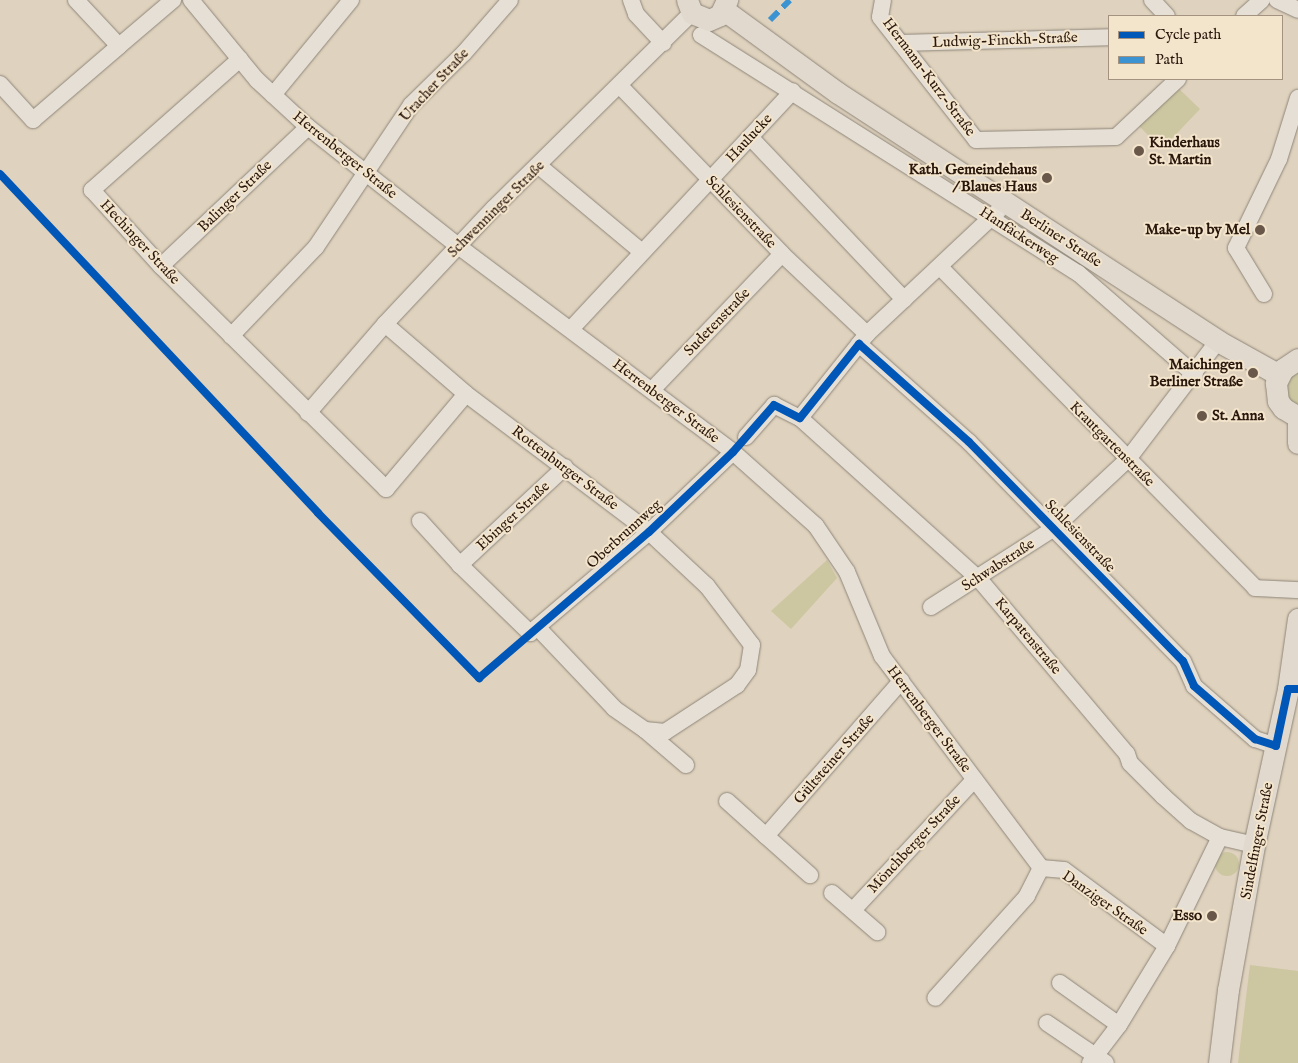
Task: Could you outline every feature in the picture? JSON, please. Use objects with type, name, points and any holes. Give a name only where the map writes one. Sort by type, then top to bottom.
[{"type":"main road","points":[[690,7],[709,20],[725,5]]},
{"type":"main road","name":"Berliner Straße","points":[[725,5],[838,93],[998,209],[1218,341],[1279,375]]},
{"type":"main road","points":[[1298,359],[1288,364],[1279,375],[1276,383],[1278,400],[1283,408],[1298,416]]},
{"type":"main road","points":[[1298,421],[1298,444]]},
{"type":"main road","name":"Sindelfinger Straße","points":[[1219,1063],[1228,990],[1254,845],[1276,746],[1298,619]]},
{"type":"street","points":[[76,0],[118,46]]},
{"type":"street","points":[[0,84],[33,120],[173,0]]},
{"type":"street","name":"Herrenberger Straße","points":[[190,0],[273,95],[308,127],[458,246],[733,452],[816,526],[846,572],[868,629],[882,656],[1041,868]]},
{"type":"street","name":"Uracher Straße","points":[[231,336],[316,247],[411,105],[464,53],[510,0]]},
{"type":"street","points":[[631,0],[636,14],[663,43]]},
{"type":"street","name":"Hermann-Kurz-Straße","points":[[883,0],[880,17],[976,140],[1116,137],[1177,80]]},
{"type":"street","points":[[1245,15],[1262,0]]},
{"type":"street","points":[[1277,0],[1298,10]]},
{"type":"street","points":[[273,95],[344,3]]},
{"type":"street","name":"Schwenninger Straße","points":[[308,413],[385,324],[458,246],[663,43],[690,7]]},
{"type":"street","name":"Hanfäckerweg","points":[[701,35],[998,209],[1078,273],[1195,375]]},
{"type":"street","name":"Ludwig-Finckh-Straße","points":[[900,43],[1108,37]]},
{"type":"street","name":"Hechinger Straße","points":[[240,59],[92,190],[161,266],[386,489],[466,394]]},
{"type":"street","name":"Schlesienstraße","points":[[620,86],[863,339],[969,442],[1183,661],[1194,686],[1255,739],[1276,746]]},
{"type":"street","name":"Haulucke","points":[[571,329],[793,90]]},
{"type":"street","points":[[1264,294],[1236,248],[1279,158],[1298,98]]},
{"type":"street","name":"Balinger Straße","points":[[161,266],[308,127]]},
{"type":"street","points":[[750,137],[904,299]]},
{"type":"street","points":[[539,166],[642,252]]},
{"type":"street","points":[[746,437],[774,405],[800,418],[863,339],[904,299],[940,268],[998,209]]},
{"type":"street","name":"Sudetenstraße","points":[[652,390],[782,254]]},
{"type":"street","name":"Krautgartenstraße","points":[[940,268],[1032,365],[1255,588],[1298,590]]},
{"type":"street","name":"Rottenburger Straße","points":[[385,324],[466,394],[649,532],[707,586],[752,645],[748,670],[737,685],[665,732],[645,730]]},
{"type":"street","name":"Schwabstraße","points":[[932,607],[979,579],[1053,529],[1128,459],[1195,375],[1218,341]]},
{"type":"street","name":"Karpatenstraße","points":[[800,418],[979,579],[1127,754],[1130,763],[1191,821],[1220,837],[1254,845]]},
{"type":"street","name":"Oberbrunnweg","points":[[534,631],[649,532],[733,452]]},
{"type":"street","name":"Ebinger Straße","points":[[460,565],[565,467]]},
{"type":"street","points":[[420,521],[460,565],[534,631],[614,708],[645,730],[686,765]]},
{"type":"street","name":"Gültsteiner Straße","points":[[766,836],[900,681]]},
{"type":"street","name":"Mönchberger Straße","points":[[854,909],[974,780]]},
{"type":"street","points":[[727,800],[810,875]]},
{"type":"street","points":[[1047,1023],[1097,1061],[1166,946],[1220,837]]},
{"type":"street","points":[[936,998],[1027,896],[1041,868]]},
{"type":"street","name":"Danziger Straße","points":[[1041,868],[1064,870],[1166,946]]},
{"type":"street","points":[[832,893],[854,909],[877,932]]},
{"type":"street","points":[[1060,983],[1119,1025]]},
{"type":"shaded area","points":[[1178,88],[1200,109],[1162,149],[1138,125]]},
{"type":"shaded area","points":[[1298,366],[1298,409],[1284,396],[1283,384]]},
{"type":"shaded area","points":[[827,560],[837,578],[791,629],[771,611]]},
{"type":"shaded area","points":[[1227,852],[1236,855],[1239,864],[1236,873],[1227,876],[1218,873],[1215,864],[1218,855]]},
{"type":"shaded area","points":[[1250,965],[1298,971],[1298,1063],[1238,1063]]},
{"type":"marked path","points":[[770,20],[790,0]]},
{"type":"cycle path","points":[[0,174],[318,513],[479,678],[649,532],[733,452],[774,405],[800,418],[859,344],[969,442],[1183,661],[1194,686],[1255,739],[1276,746],[1288,689],[1298,689]]},
{"type":"place","name":"Kinderhaus St. Martin","points":[[1139,151]]},
{"type":"place","name":"Kath. Gemeindehaus / Blaues Haus","points":[[1047,178]]},
{"type":"place","name":"Make-up by Mel","points":[[1260,230]]},
{"type":"place","name":"Maichingen Berliner Straße","points":[[1253,373]]},
{"type":"place","name":"St. Anna","points":[[1202,416]]},
{"type":"place","name":"Esso","points":[[1212,916]]}]
